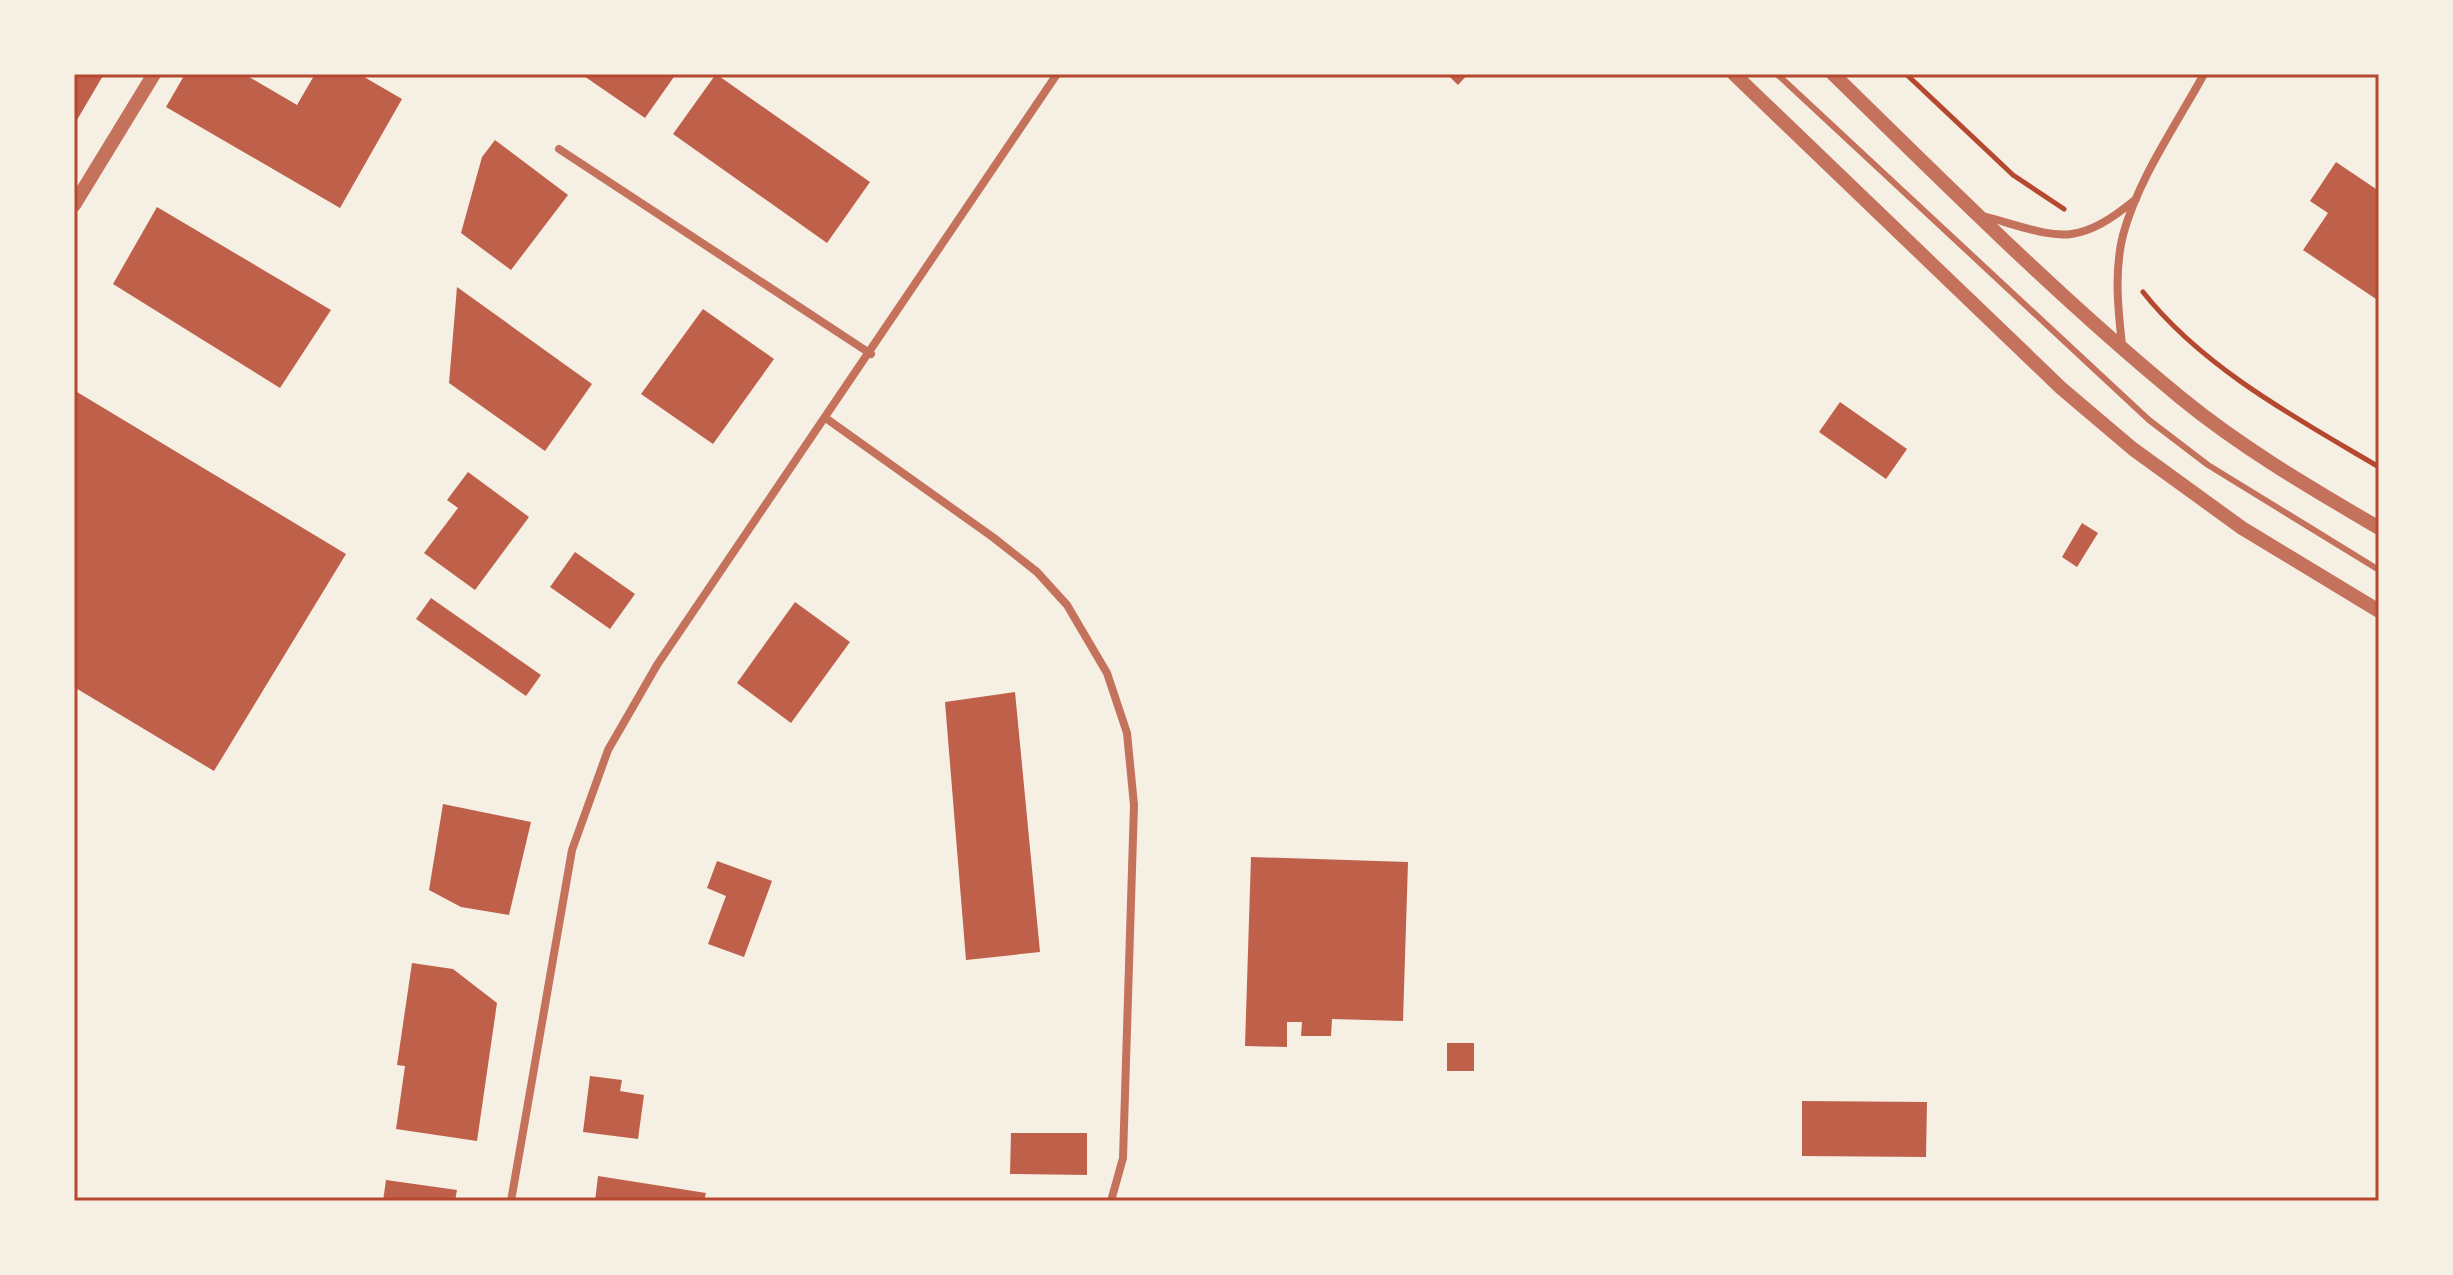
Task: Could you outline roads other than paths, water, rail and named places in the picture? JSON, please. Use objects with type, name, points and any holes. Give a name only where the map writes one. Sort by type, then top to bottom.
[{"type":"street","points":[[74,205],[154,74]]},
{"type":"street","points":[[511,1201],[564,884],[598,771],[652,672],[827,419],[1057,74]]},
{"type":"street","points":[[1734,74],[2061,388],[2110,430],[2163,474],[2232,522],[2379,611]]},
{"type":"street","points":[[1833,74],[1977,214],[2122,346],[2216,425],[2379,528]]},
{"type":"street","points":[[2122,346],[2117,281],[2123,235],[2137,199],[2204,74]]},
{"type":"street","points":[[559,149],[871,354]]},
{"type":"street","points":[[1977,214],[2042,231],[2075,235],[2102,226],[2137,199]]},
{"type":"street","points":[[827,419],[1037,572],[1067,605],[1107,673],[1127,733],[1134,805],[1124,1145],[1111,1201]]},
{"type":"lane","points":[[1777,74],[2149,420],[2208,465],[2379,570]]}]
